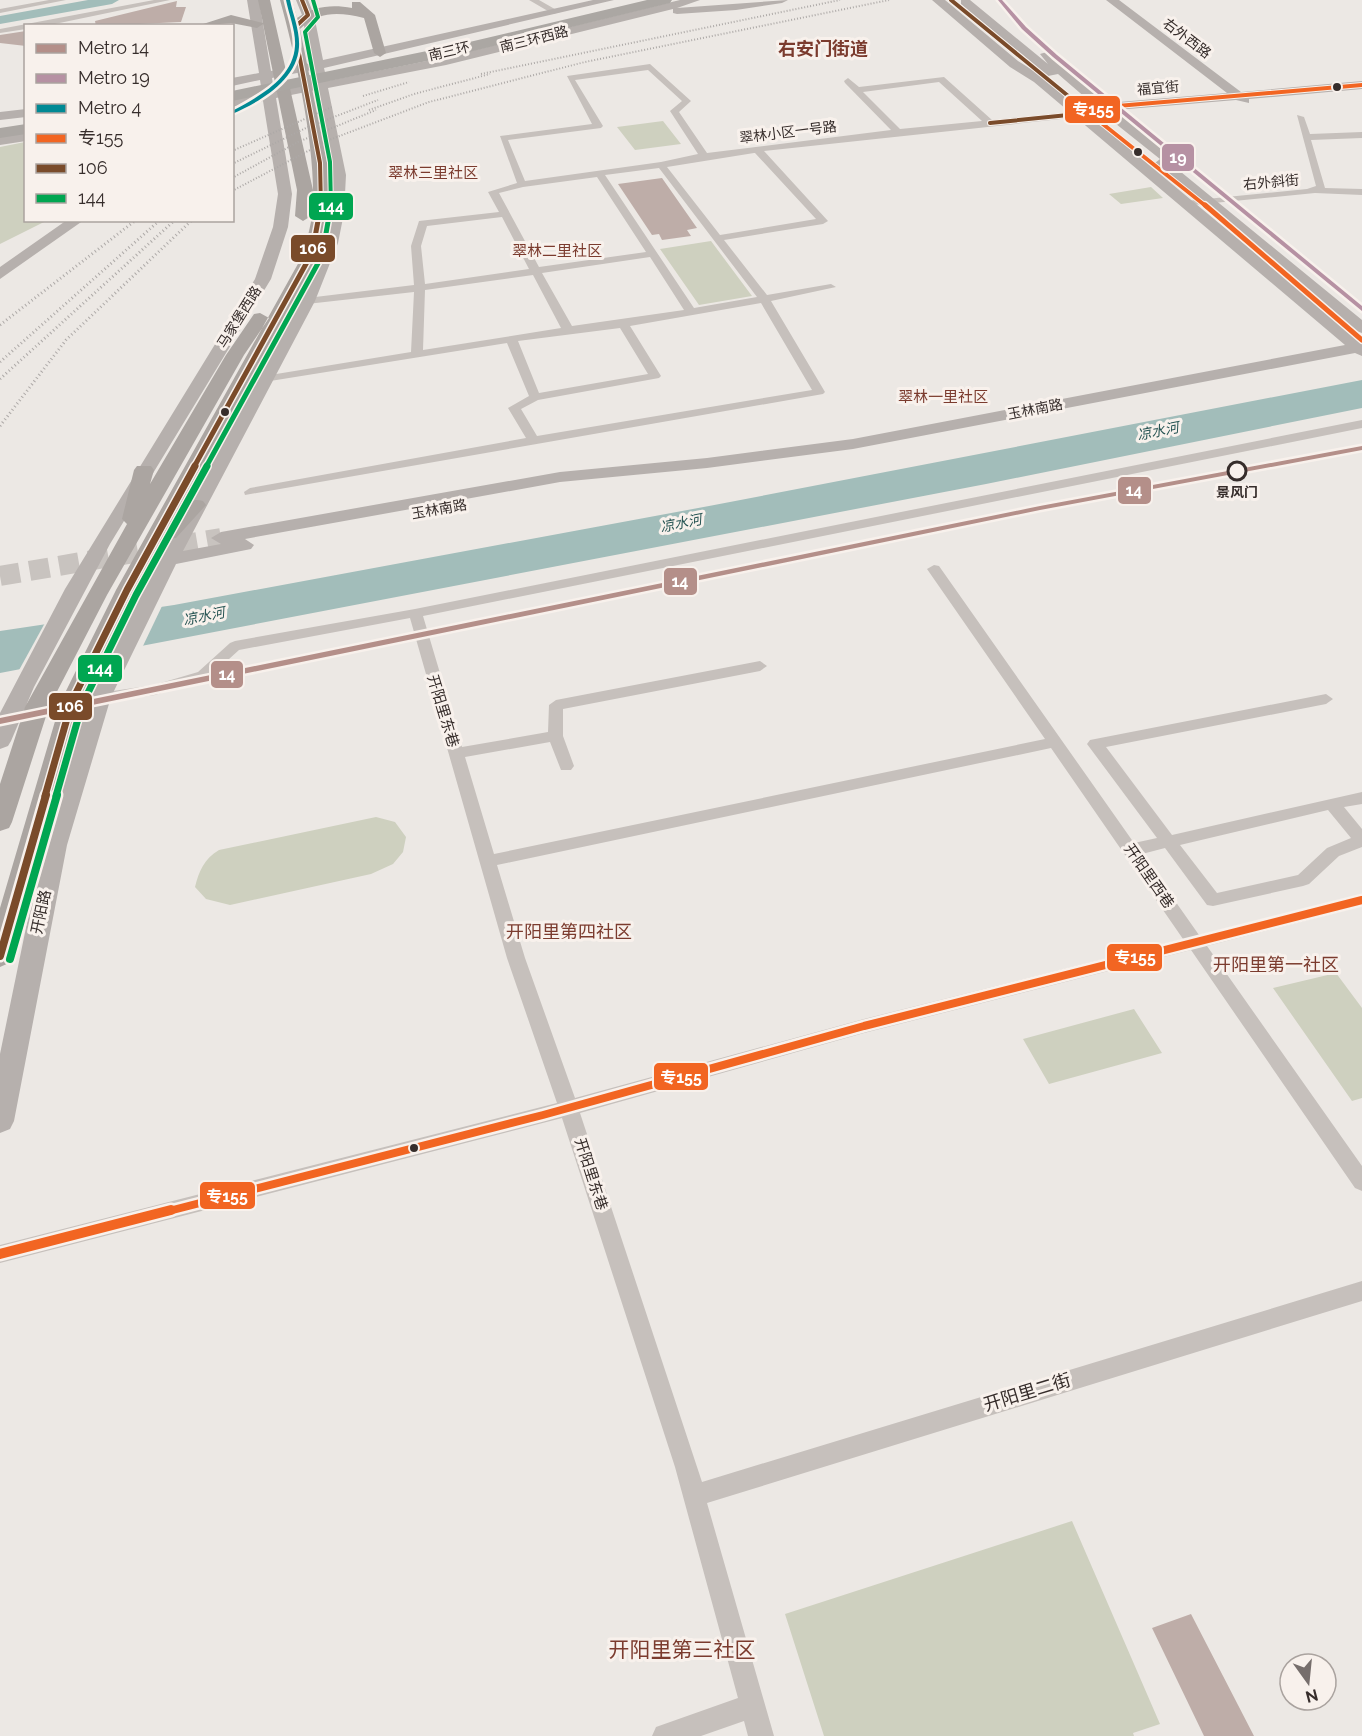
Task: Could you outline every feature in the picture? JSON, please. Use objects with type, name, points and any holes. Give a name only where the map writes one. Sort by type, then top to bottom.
[{"type":"highway","name":"南三环","points":[[327,74],[460,42],[664,0]]},
{"type":"highway","name":"南三环","points":[[234,95],[255,88],[439,48],[608,3],[637,7]]},
{"type":"highway","points":[[460,42],[608,3]]},
{"type":"highway","points":[[460,42],[566,31]]},
{"type":"highway","name":"南三环","points":[[234,88],[255,88]]},
{"type":"highway","points":[[0,123],[24,120]]},
{"type":"highway","points":[[0,133],[24,129]]},
{"type":"main road","name":"马家堡西路","points":[[30,697],[52,683],[96,595],[124,551],[235,356],[269,304],[294,249],[303,214],[305,190],[264,0]]},
{"type":"main road","points":[[143,564],[312,253],[321,206],[320,163],[294,28],[286,0]]},
{"type":"main road","points":[[337,0],[362,8],[369,15],[380,53]]},
{"type":"main road","points":[[294,28],[305,7],[369,15]]},
{"type":"main road","points":[[197,24],[205,16],[220,8]]},
{"type":"main road","points":[[211,24],[231,19],[257,24]]},
{"type":"main road","points":[[124,551],[144,470]]},
{"type":"main road","points":[[143,564],[196,506]]},
{"type":"main road","name":"开阳路","points":[[0,956],[72,701],[127,590],[143,564]]},
{"type":"main road","points":[[0,822],[30,697]]},
{"type":"street","points":[[0,11],[62,0]]},
{"type":"street","points":[[40,24],[166,0]]},
{"type":"street","name":"马家堡西路","points":[[30,697],[69,599],[144,470],[263,279],[284,217],[282,173],[253,0]]},
{"type":"street","points":[[533,0],[556,12]]},
{"type":"street","name":"南三环西路","points":[[327,74],[446,61],[566,31],[637,7],[694,0]]},
{"type":"street","points":[[736,0],[750,3],[776,0]]},
{"type":"street","points":[[637,7],[747,6],[782,0]]},
{"type":"street","points":[[938,0],[1014,64],[1096,111],[1173,163],[1204,202],[1362,317]]},
{"type":"street","points":[[951,0],[1182,178],[1204,202],[1361,346]]},
{"type":"street","points":[[963,0],[1204,202],[1362,328]]},
{"type":"street","points":[[979,0],[1053,59],[1096,111]]},
{"type":"street","name":"右外西路","points":[[1112,0],[1241,98]]},
{"type":"street","name":"南三环西路","points":[[327,74],[380,53],[460,42],[556,12],[608,3]]},
{"type":"street","points":[[171,559],[196,506],[308,300],[332,243],[340,188],[337,154],[305,7]]},
{"type":"street","points":[[0,31],[24,26]]},
{"type":"street","points":[[522,184],[503,138],[598,126],[570,78],[650,67],[687,101],[674,111],[704,156]]},
{"type":"street","points":[[857,90],[941,79],[990,123]]},
{"type":"street","points":[[848,81],[898,132]]},
{"type":"street","points":[[234,83],[255,88]]},
{"type":"street","name":"福宜街","points":[[1241,98],[1362,85]]},
{"type":"street","points":[[234,102],[255,88]]},
{"type":"street","name":"福宜街","points":[[1096,111],[1362,89]]},
{"type":"street","name":"翠林小区一号路","points":[[504,213],[493,192],[522,184],[661,165],[704,156],[1096,111]]},
{"type":"street","points":[[0,116],[24,113]]},
{"type":"street","name":"右外斜街","points":[[1204,202],[1314,190],[1321,187],[1300,117]]},
{"type":"street","points":[[1306,137],[1362,135]]},
{"type":"street","points":[[0,141],[24,137]]},
{"type":"street","points":[[717,238],[823,221],[758,151]]},
{"type":"street","points":[[1173,163],[1182,178]]},
{"type":"street","points":[[250,492],[533,440],[819,392],[764,299],[661,165]]},
{"type":"street","points":[[599,173],[691,312]]},
{"type":"street","points":[[1314,190],[1362,192]]},
{"type":"street","points":[[417,353],[420,288],[416,246],[423,223],[504,213],[568,330]]},
{"type":"street","points":[[0,274],[74,222]]},
{"type":"street","points":[[308,300],[420,288],[652,254]]},
{"type":"street","points":[[0,269],[27,255]]},
{"type":"street","points":[[264,379],[417,353],[623,324],[831,287]]},
{"type":"street","points":[[533,440],[514,408],[535,397],[655,376],[623,324]]},
{"type":"street","points":[[511,339],[535,397]]},
{"type":"street","name":"玉林南路","points":[[221,538],[560,477],[707,463],[853,444],[1361,346]]},
{"type":"street","points":[[0,741],[10,711],[30,697],[72,701],[155,690],[203,675],[235,646],[415,614],[1362,424]]},
{"type":"street","name":"玉林南路","points":[[183,533],[547,470],[707,463]]},
{"type":"street","name":"玉林南路","points":[[171,559],[707,463]]},
{"type":"street","name":"开阳路","points":[[0,1121],[55,845],[100,697],[171,559]]},
{"type":"street","name":"开阳里西巷","points":[[934,569],[1362,1182]]},
{"type":"street","name":"开阳里东巷","points":[[415,614],[516,958],[568,1107],[686,1467],[761,1736]]},
{"type":"street","points":[[566,766],[555,736],[556,705],[760,666]]},
{"type":"street","points":[[1326,699],[1095,744],[1166,841],[1213,900],[1302,880],[1333,852],[1362,840],[1332,804]]},
{"type":"street","points":[[456,753],[555,736]]},
{"type":"street","points":[[488,861],[1055,742]]},
{"type":"street","points":[[1131,850],[1362,798]]},
{"type":"street","points":[[0,1254],[568,1107],[864,1026],[1362,900]]},
{"type":"street","name":"开阳里二街","points":[[693,1496],[1362,1291]]},
{"type":"street","points":[[665,1736],[751,1706]]},
{"type":"green space","points":[[663,121],[681,144],[635,150],[617,127]]},
{"type":"green space","points":[[24,142],[24,222],[44,222],[0,244],[0,147]]},
{"type":"green space","points":[[1151,187],[1163,198],[1121,204],[1109,194]]},
{"type":"green space","points":[[711,241],[752,296],[699,305],[660,249]]},
{"type":"green space","points":[[376,817],[395,822],[406,837],[403,852],[393,864],[371,874],[230,905],[206,899],[195,887],[203,866],[209,857],[219,850]]},
{"type":"green space","points":[[1336,973],[1362,1008],[1362,1098],[1352,1101],[1273,988]]},
{"type":"green space","points":[[1134,1009],[1162,1053],[1049,1084],[1023,1039]]},
{"type":"green space","points":[[1072,1521],[1160,1724],[1133,1733],[1134,1736],[824,1736],[785,1614]]},
{"type":"water","name":"凉水河","points":[[1362,380],[1362,408],[986,484],[0,673],[0,631],[174,605],[709,506]]},
{"type":"pier","points":[[163,604],[142,648],[18,672],[46,621]]},
{"type":"building","points":[[177,1],[176,7],[186,7],[181,22],[96,24],[95,21]]},
{"type":"building","points":[[24,31],[24,46],[0,43],[0,35]]},
{"type":"building","points":[[662,178],[697,228],[687,230],[691,236],[662,240],[659,234],[652,235],[618,184]]},
{"type":"building","points":[[1191,1614],[1254,1736],[1204,1736],[1152,1628]]},
{"type":"waterway","points":[[0,20],[112,0]]},
{"type":"tunnel","points":[[0,576],[221,538]]},
{"type":"railway","points":[[481,74],[840,0]]},
{"type":"railway","points":[[234,190],[329,140],[429,102],[585,62],[889,0]]},
{"type":"railway","points":[[369,110],[414,94],[490,74]]},
{"type":"railway","points":[[363,96],[409,82]]},
{"type":"railway","points":[[234,163],[308,127],[378,100]]},
{"type":"railway","points":[[234,150],[332,107]]},
{"type":"railway","points":[[234,177],[298,142],[376,110]]},
{"type":"railway","points":[[0,325],[133,222]]},
{"type":"railway","points":[[0,362],[158,222]]},
{"type":"railway","points":[[0,379],[173,222]]},
{"type":"railway","points":[[0,426],[66,340],[190,222]]},
{"type":"metro line","name":"4","points":[[234,112],[274,87],[283,78],[295,58],[297,46],[295,28],[288,0]]},
{"type":"metro line","name":"19","points":[[1000,0],[1024,28],[1055,56],[1362,309]]},
{"type":"metro line","name":"14","points":[[0,721],[1040,508],[1362,448]]},
{"type":"transit line","name":"106","points":[[0,956],[72,701],[127,590],[312,253],[321,206],[320,163],[294,28],[308,15],[302,0]]},
{"type":"transit line","name":"144","points":[[10,959],[82,705],[136,595],[322,256],[331,207],[330,162],[305,32],[318,17],[313,0]]},
{"type":"transit line","name":"106","points":[[951,0],[1089,113]]},
{"type":"transit line","name":"专155","points":[[1362,85],[1094,108],[1089,113],[1201,202],[1362,340]]},
{"type":"transit line","name":"106","points":[[990,123],[1098,112]]},
{"type":"transit line","name":"专155","points":[[0,1254],[543,1115],[864,1026],[1362,900]]},
{"type":"place","name":"景风门","points":[[1237,471]]},
{"type":"district","name":"右安门街道","points":[[823,48]]},
{"type":"district","name":"翠林三里社区","points":[[433,173]]},
{"type":"district","name":"翠林二里社区","points":[[557,251]]},
{"type":"district","name":"翠林一里社区","points":[[943,397]]},
{"type":"district","name":"开阳里第四社区","points":[[569,931]]},
{"type":"district","name":"开阳里第一社区","points":[[1276,964]]},
{"type":"district","name":"开阳里第三社区","points":[[682,1649]]}]
